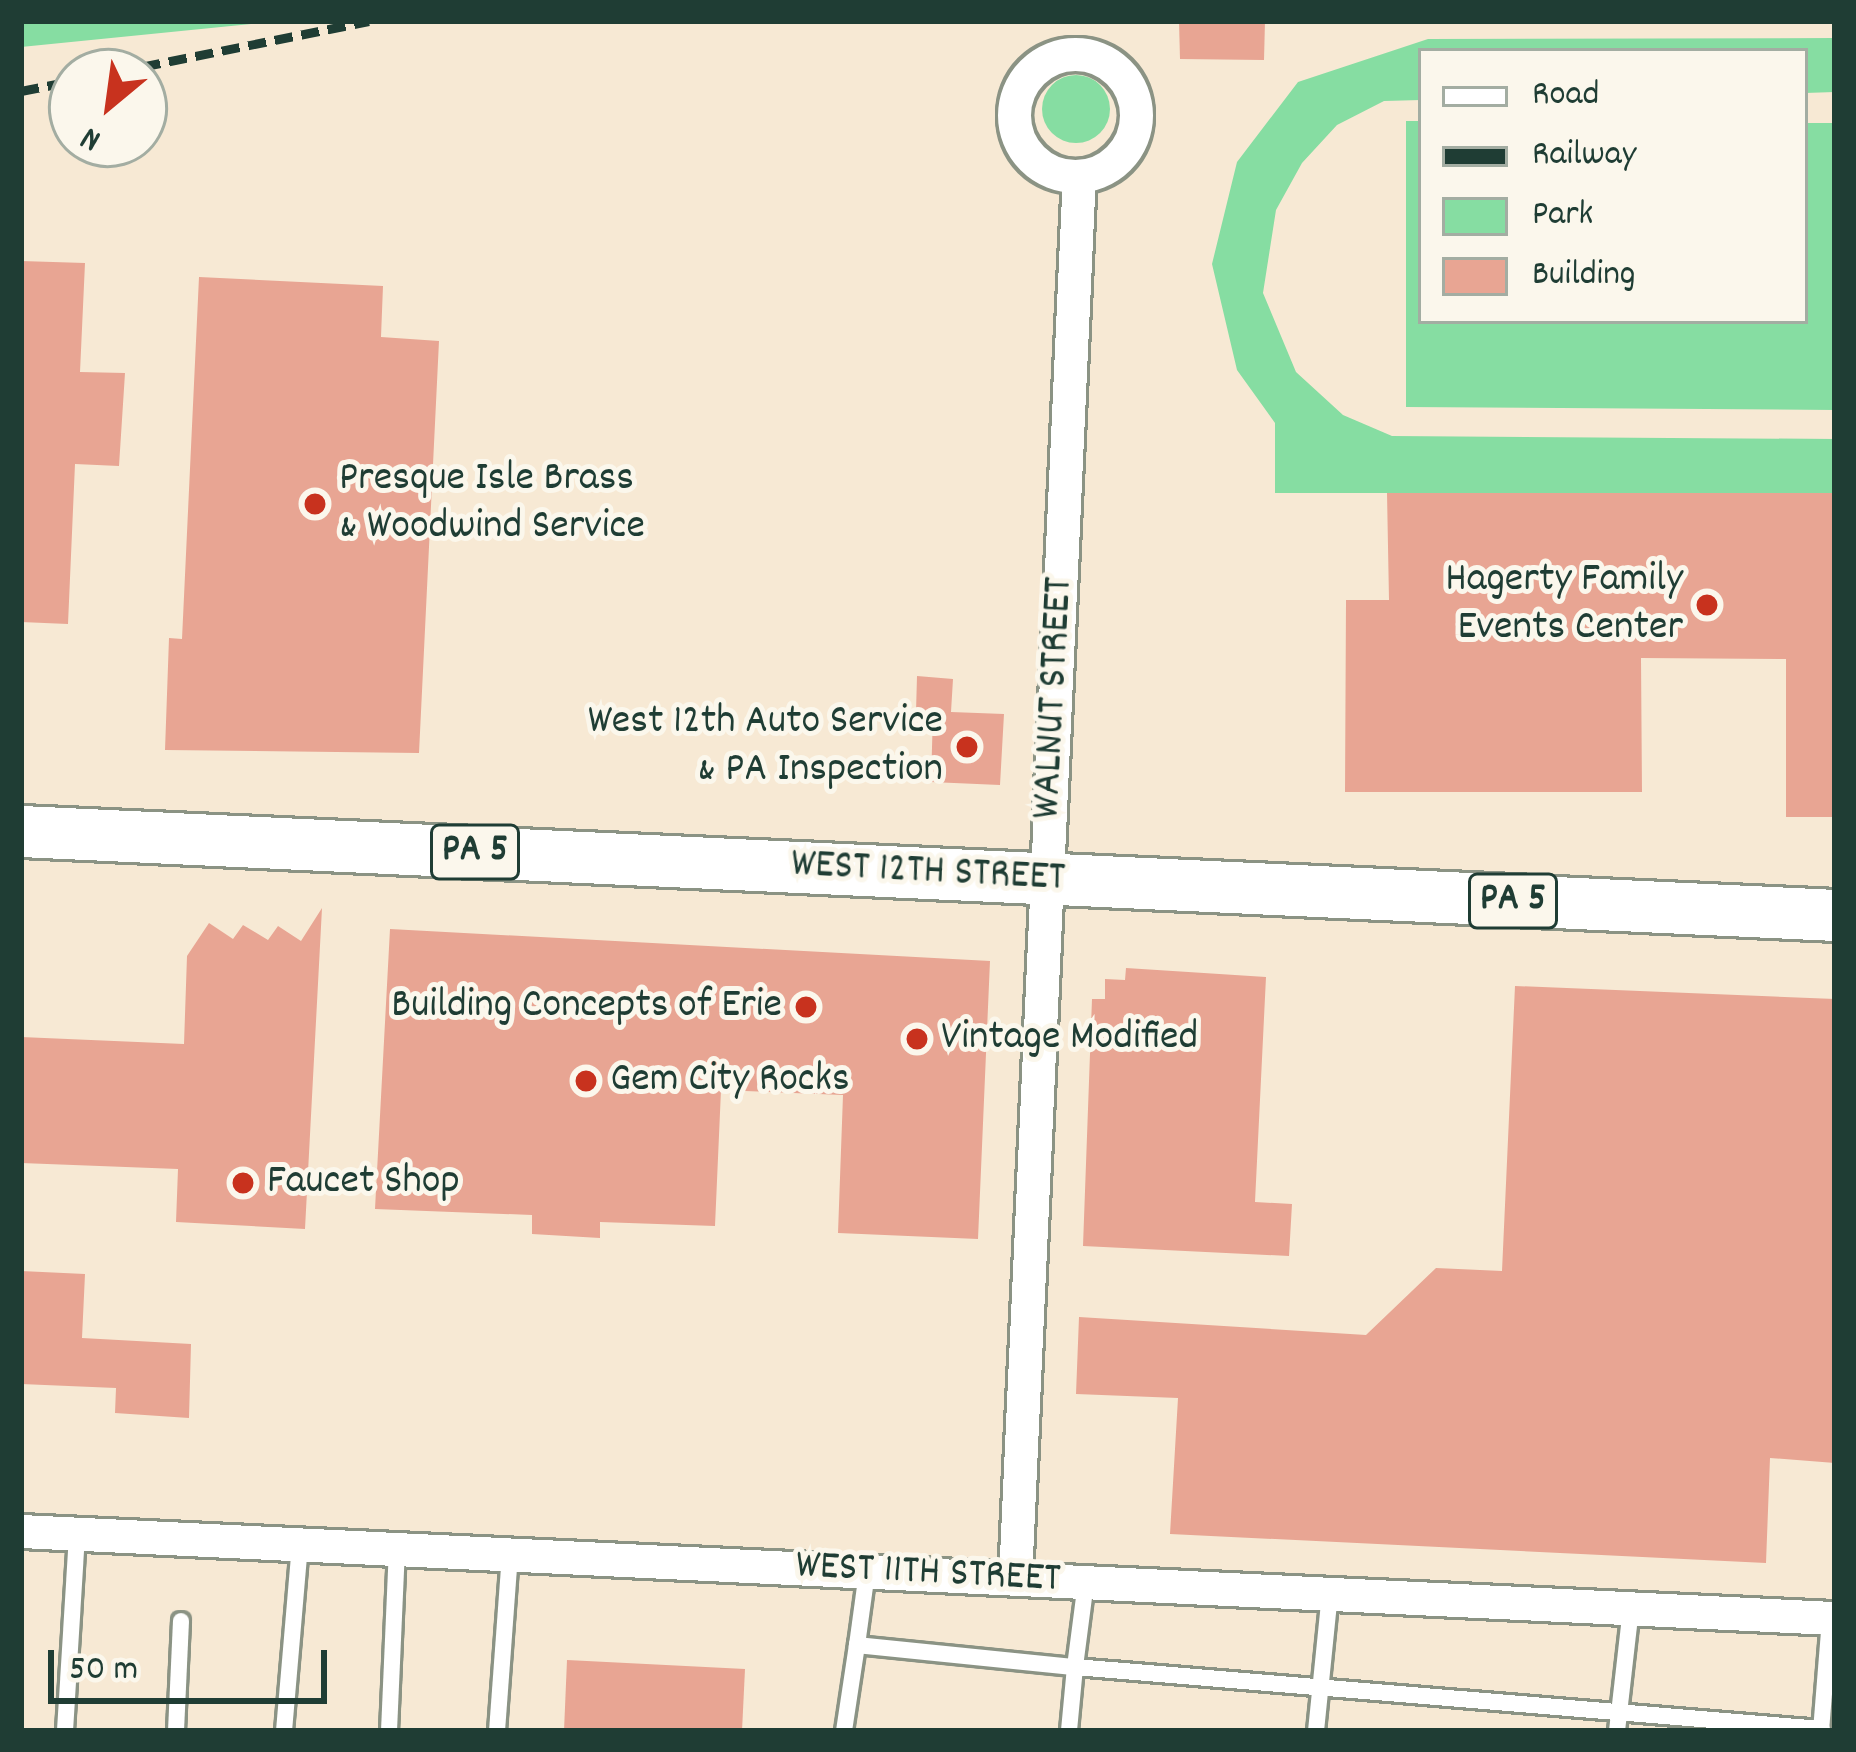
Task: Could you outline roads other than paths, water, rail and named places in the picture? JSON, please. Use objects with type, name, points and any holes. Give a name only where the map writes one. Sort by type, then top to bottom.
[{"type":"main road","name":"WEST 12TH STREET","points":[[21,831],[1835,916]]},
{"type":"street","name":"WALNUT STREET","points":[[1016,1579],[1079,176]]},
{"type":"street","name":"WEST 11TH STREET","points":[[21,1532],[1833,1618]]},
{"type":"lane","points":[[65,1731],[77,1534]]},
{"type":"lane","points":[[284,1731],[299,1545]]},
{"type":"lane","points":[[388,1731],[397,1549]]},
{"type":"lane","points":[[496,1731],[510,1555]]},
{"type":"lane","points":[[844,1731],[867,1572]]},
{"type":"lane","points":[[1069,1731],[1086,1582]]},
{"type":"lane","points":[[1316,1731],[1330,1594]]},
{"type":"lane","points":[[1619,1721],[1630,1608]]},
{"type":"lane","points":[[857,1645],[1321,1687],[1619,1721],[1821,1730],[1833,1618]]},
{"type":"lane","points":[[176,1731],[181,1621]]},
{"type":"railway","points":[[168,62],[369,21]]},
{"type":"railway","points":[[21,91],[48,86]]},
{"type":"place","name":"Presque Isle Brass & Woodwind Service","points":[[315,504]]},
{"type":"place","name":"Hagerty Family Events Center","points":[[1707,605]]},
{"type":"place","name":"West 12th Auto Service & PA Inspection","points":[[967,747]]},
{"type":"place","name":"Building Concepts of Erie","points":[[806,1007]]},
{"type":"place","name":"Vintage Modified","points":[[917,1039]]},
{"type":"place","name":"Gem City Rocks","points":[[586,1081]]},
{"type":"place","name":"Faucet Shop","points":[[243,1183]]}]
